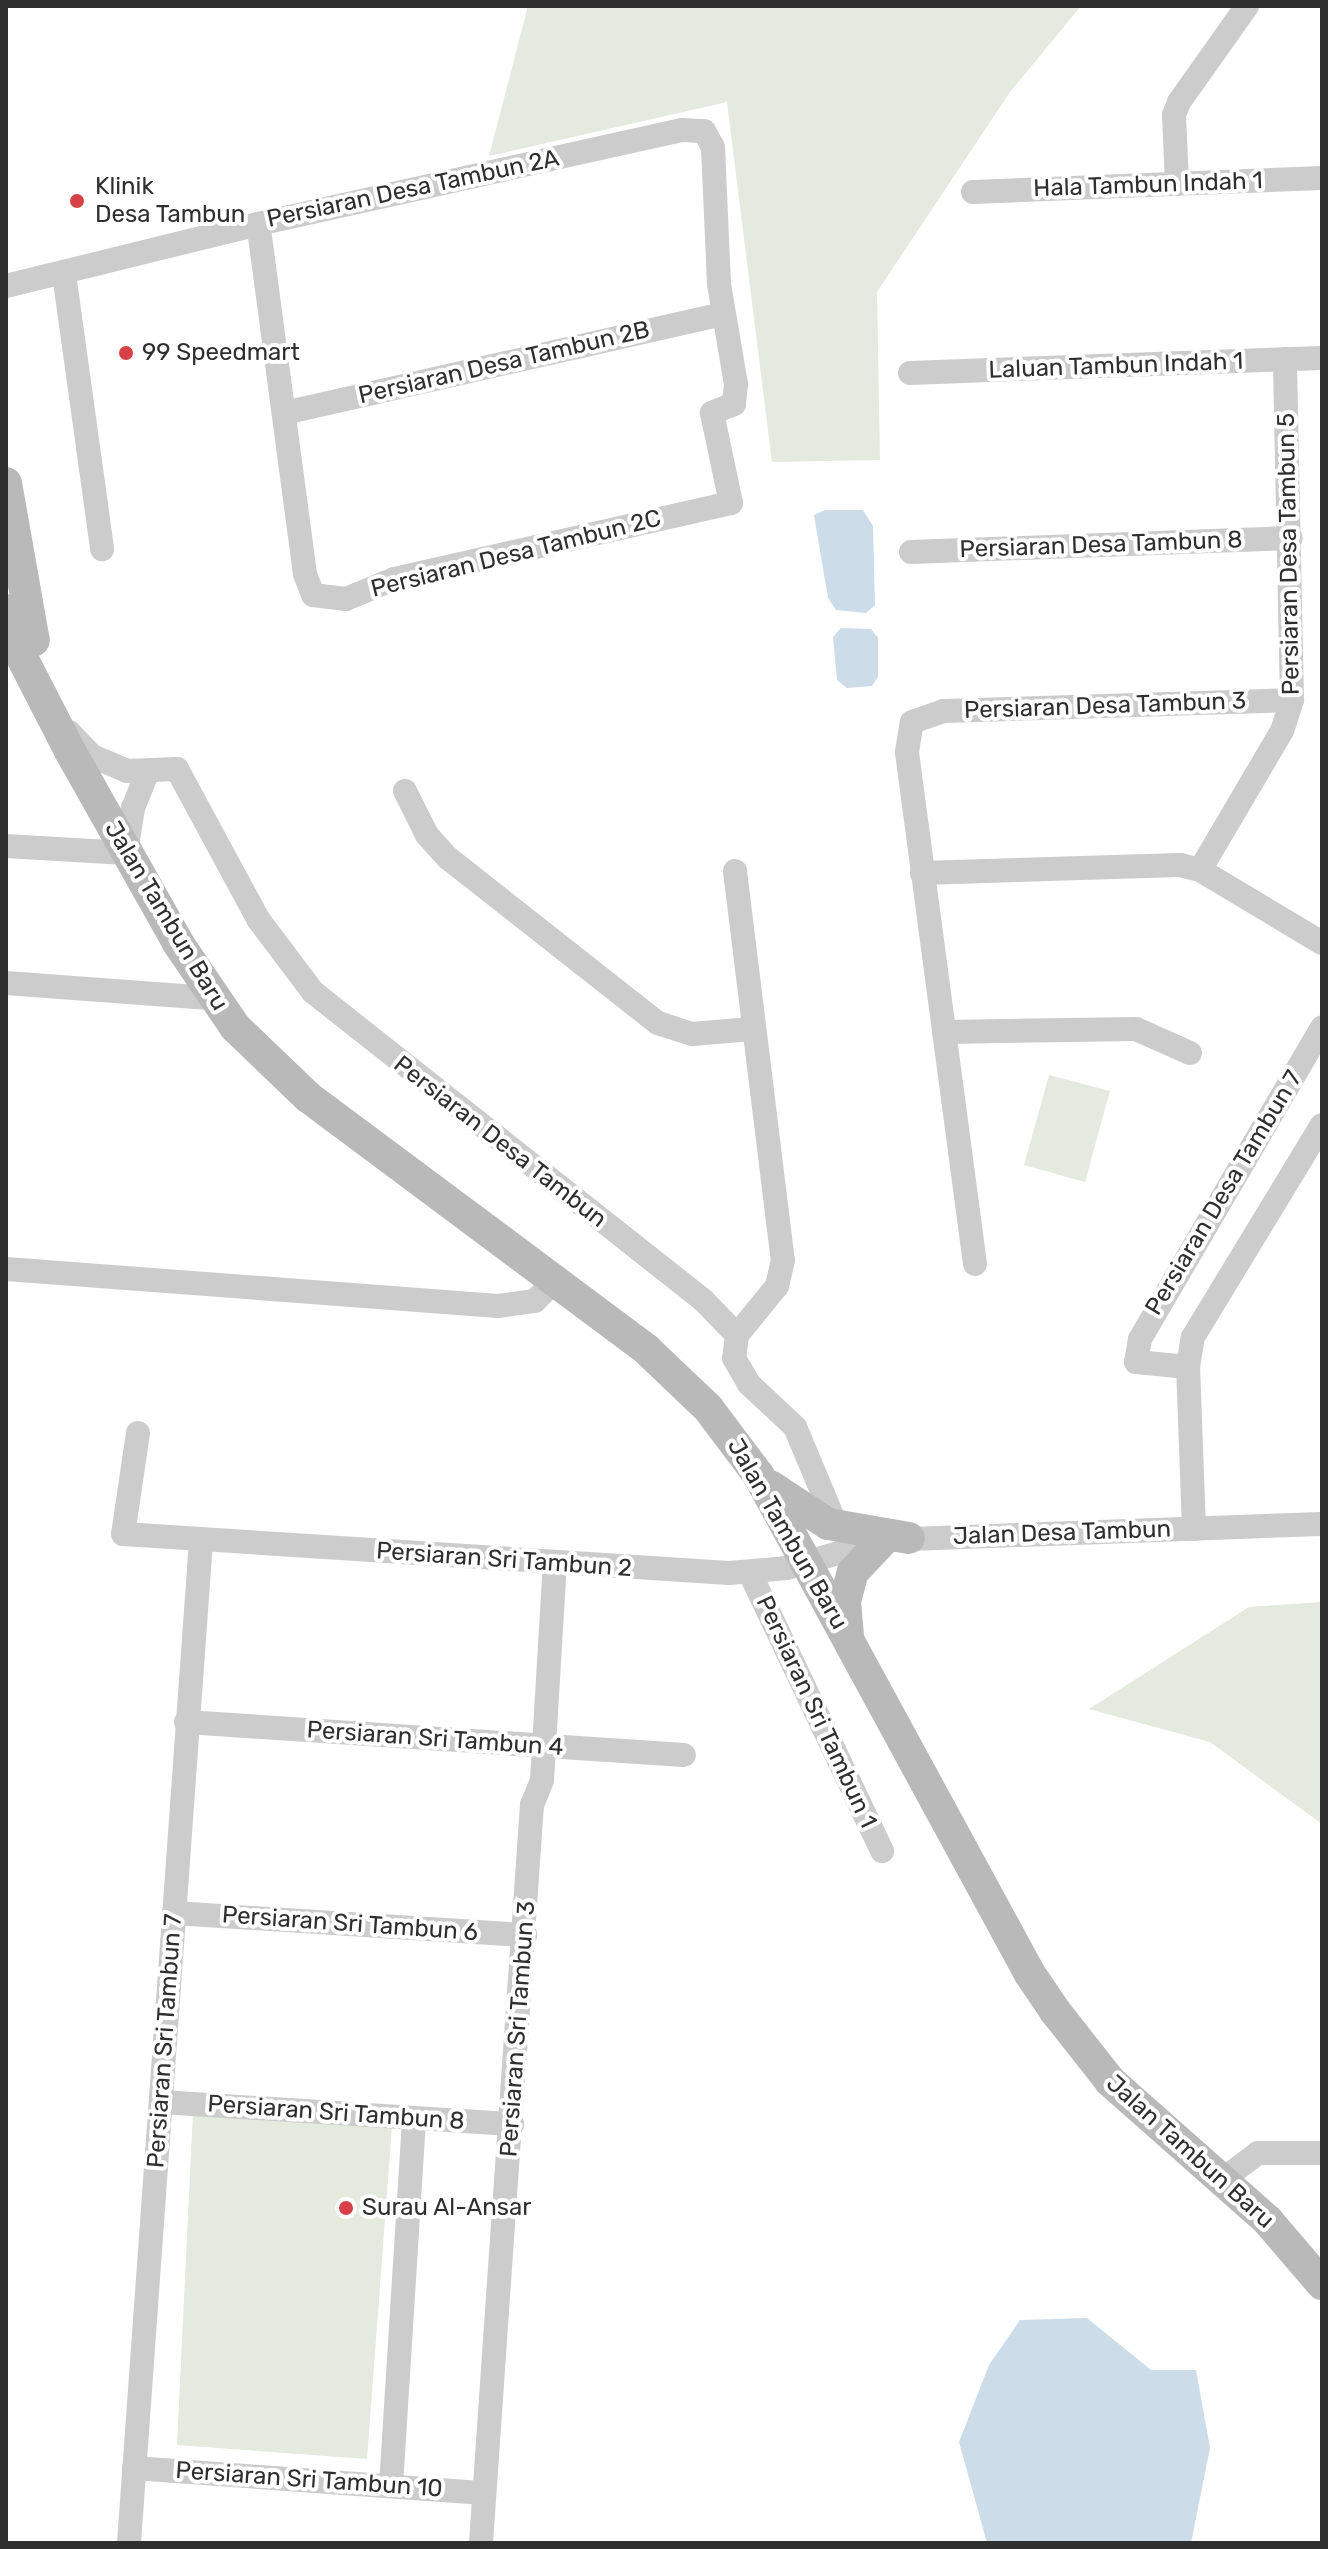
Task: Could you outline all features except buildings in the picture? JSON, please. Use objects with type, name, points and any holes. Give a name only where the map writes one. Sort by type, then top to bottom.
[{"type":"main road","name":"Jalan Tambun Baru","points":[[6,483],[34,639],[30,668]]},
{"type":"main road","name":"Jalan Tambun Baru","points":[[7,619],[50,711],[126,853],[212,998],[268,1063],[308,1097],[555,1280],[680,1379],[731,1435],[759,1476],[1055,2011],[1110,2081],[1300,2254],[1322,2284]]},
{"type":"main road","points":[[759,1476],[815,1519],[837,1527],[896,1539]]},
{"type":"main road","points":[[849,1643],[848,1586],[862,1560],[896,1539]]},
{"type":"street","points":[[1177,184],[1174,115],[1179,102],[1247,6]]},
{"type":"street","name":"Persiaran Desa Tambun 2A","points":[[6,286],[258,224],[682,130],[704,131],[713,147],[723,314]]},
{"type":"street","name":"Hala Tambun Indah 1","points":[[973,192],[1322,178]]},
{"type":"street","points":[[258,224],[284,413]]},
{"type":"street","points":[[64,274],[102,549]]},
{"type":"street","name":"Persiaran Desa Tambun 2B","points":[[284,413],[723,314]]},
{"type":"street","name":"Persiaran Desa Tambun 2C","points":[[284,413],[307,585],[321,600],[346,599],[394,579],[731,503],[712,413],[734,404],[737,394],[723,314]]},
{"type":"street","name":"Laluan Tambun Indah 1","points":[[910,373],[1322,358]]},
{"type":"street","name":"Persiaran Desa Tambun 5","points":[[1200,870],[1282,731],[1292,700],[1285,359]]},
{"type":"street","name":"Persiaran Desa Tambun 8","points":[[911,552],[1291,538]]},
{"type":"street","name":"Persiaran Desa Tambun 3","points":[[922,873],[906,739],[918,716],[1292,700]]},
{"type":"street","name":"Persiaran Desa Tambun","points":[[50,711],[92,756],[147,774],[177,769],[266,932],[313,992],[704,1301],[737,1335]]},
{"type":"street","points":[[6,846],[126,853],[133,808],[147,774]]},
{"type":"street","points":[[405,791],[427,835],[448,858],[658,1023],[692,1034],[752,1029]]},
{"type":"street","points":[[975,1264],[922,873],[1160,864],[1200,870],[1322,943]]},
{"type":"street","points":[[735,871],[783,1273],[771,1296],[737,1335],[734,1358],[739,1372],[795,1427],[837,1527]]},
{"type":"street","points":[[6,983],[212,998]]},
{"type":"street","name":"Persiaran Desa Tambun 7","points":[[1188,1367],[1136,1362],[1147,1320],[1322,1027]]},
{"type":"street","points":[[944,1032],[1127,1028],[1152,1033],[1190,1053]]},
{"type":"street","name":"Persiaran Desa Tambun 7","points":[[1194,1529],[1188,1367],[1199,1325],[1322,1125]]},
{"type":"street","points":[[6,1269],[498,1306],[535,1301],[555,1280]]},
{"type":"street","name":"Persiaran Sri Tambun 2","points":[[138,1433],[123,1534],[750,1573],[806,1563]]},
{"type":"street","name":"Jalan Desa Tambun","points":[[806,1563],[896,1539],[1322,1524]]},
{"type":"street","name":"Persiaran Sri Tambun 7","points":[[129,2543],[201,1540]]},
{"type":"street","name":"Persiaran Sri Tambun 3","points":[[481,2543],[532,1805],[542,1780],[555,1563]]},
{"type":"street","name":"Persiaran Sri Tambun 1","points":[[750,1573],[882,1851]]},
{"type":"street","name":"Persiaran Sri Tambun 4","points":[[186,1722],[684,1755]]},
{"type":"street","name":"Persiaran Sri Tambun 6","points":[[174,1913],[525,1935]]},
{"type":"street","name":"Persiaran Sri Tambun 8","points":[[161,2102],[512,2124]]},
{"type":"street","points":[[391,2486],[414,2118]]},
{"type":"street","points":[[1222,2180],[1258,2153],[1322,2153]]},
{"type":"street","name":"Persiaran Sri Tambun 10","points":[[134,2468],[484,2493]]},
{"type":"shaded area","points":[[528,6],[1081,6],[1010,92],[877,292],[880,460],[772,462],[727,102],[489,156]]},
{"type":"shaded area","points":[[1049,1075],[1110,1091],[1085,1182],[1024,1165]]},
{"type":"shaded area","points":[[1322,1602],[1322,1824],[1210,1742],[1089,1709],[1249,1607]]},
{"type":"shaded area","points":[[193,2112],[392,2126],[367,2459],[177,2445]]},
{"type":"water","points":[[825,510],[863,510],[873,526],[875,605],[866,613],[836,610],[828,598],[814,515]]},
{"type":"water","points":[[841,628],[871,629],[878,638],[878,677],[872,686],[847,688],[837,680],[833,637]]},
{"type":"water","points":[[1087,2318],[1151,2370],[1196,2370],[1210,2448],[1191,2543],[987,2543],[959,2442],[989,2365],[1020,2320]]},
{"type":"place","name":"Klinik Desa Tambun","points":[[77,201]]},
{"type":"place","name":"99 Speedmart","points":[[126,353]]},
{"type":"place","name":"Surau Al-Ansar","points":[[346,2208]]}]
